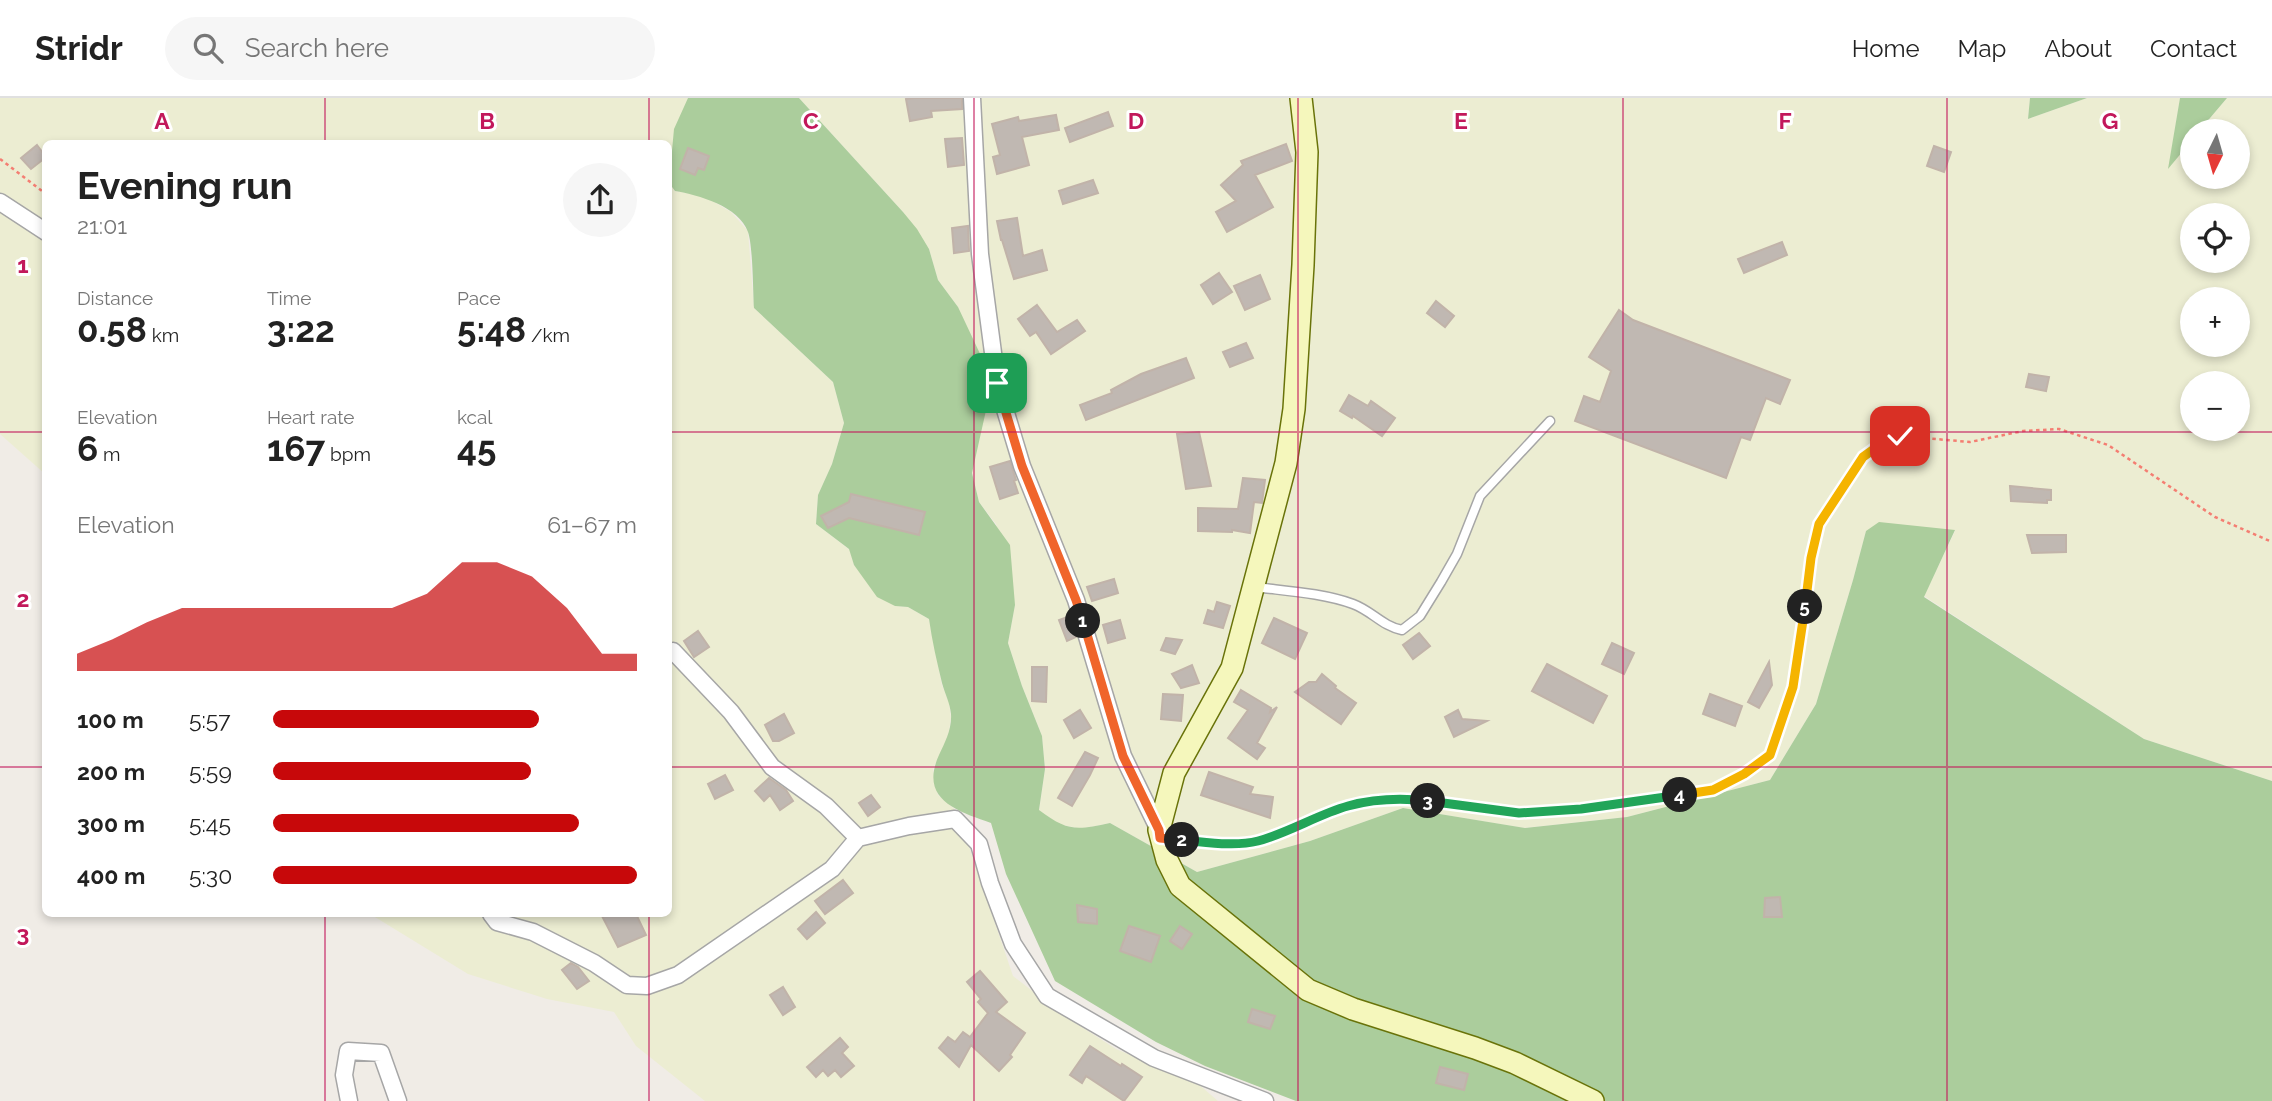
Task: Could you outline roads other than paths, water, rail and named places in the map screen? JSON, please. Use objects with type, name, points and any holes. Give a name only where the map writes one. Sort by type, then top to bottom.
[{"type":"main road","points":[[1301,98],[1307,152],[1303,265],[1294,409],[1286,463],[1232,668],[1174,773],[1160,834],[1167,860],[1180,886],[1308,990],[1353,1009],[1515,1063],[1593,1101]]},
{"type":"street","points":[[972,98],[980,254],[997,383],[1022,466],[1076,600],[1123,756],[1160,834]]},
{"type":"street","points":[[0,202],[42,229]]},
{"type":"street","points":[[673,650],[731,712],[772,767],[826,807],[858,838]]},
{"type":"street","points":[[493,917],[497,922],[533,932],[594,963],[627,985],[647,986],[678,975],[832,869],[858,838],[955,819],[979,844],[990,883],[1013,944],[1047,996],[1154,1058],[1265,1101]]},
{"type":"street","points":[[349,1101],[344,1075],[348,1051],[381,1054],[398,1101]]},
{"type":"lane","points":[[1255,587],[1352,604],[1371,613],[1388,627],[1402,630],[1420,616],[1441,582],[1457,554],[1480,496],[1550,421]]}]
